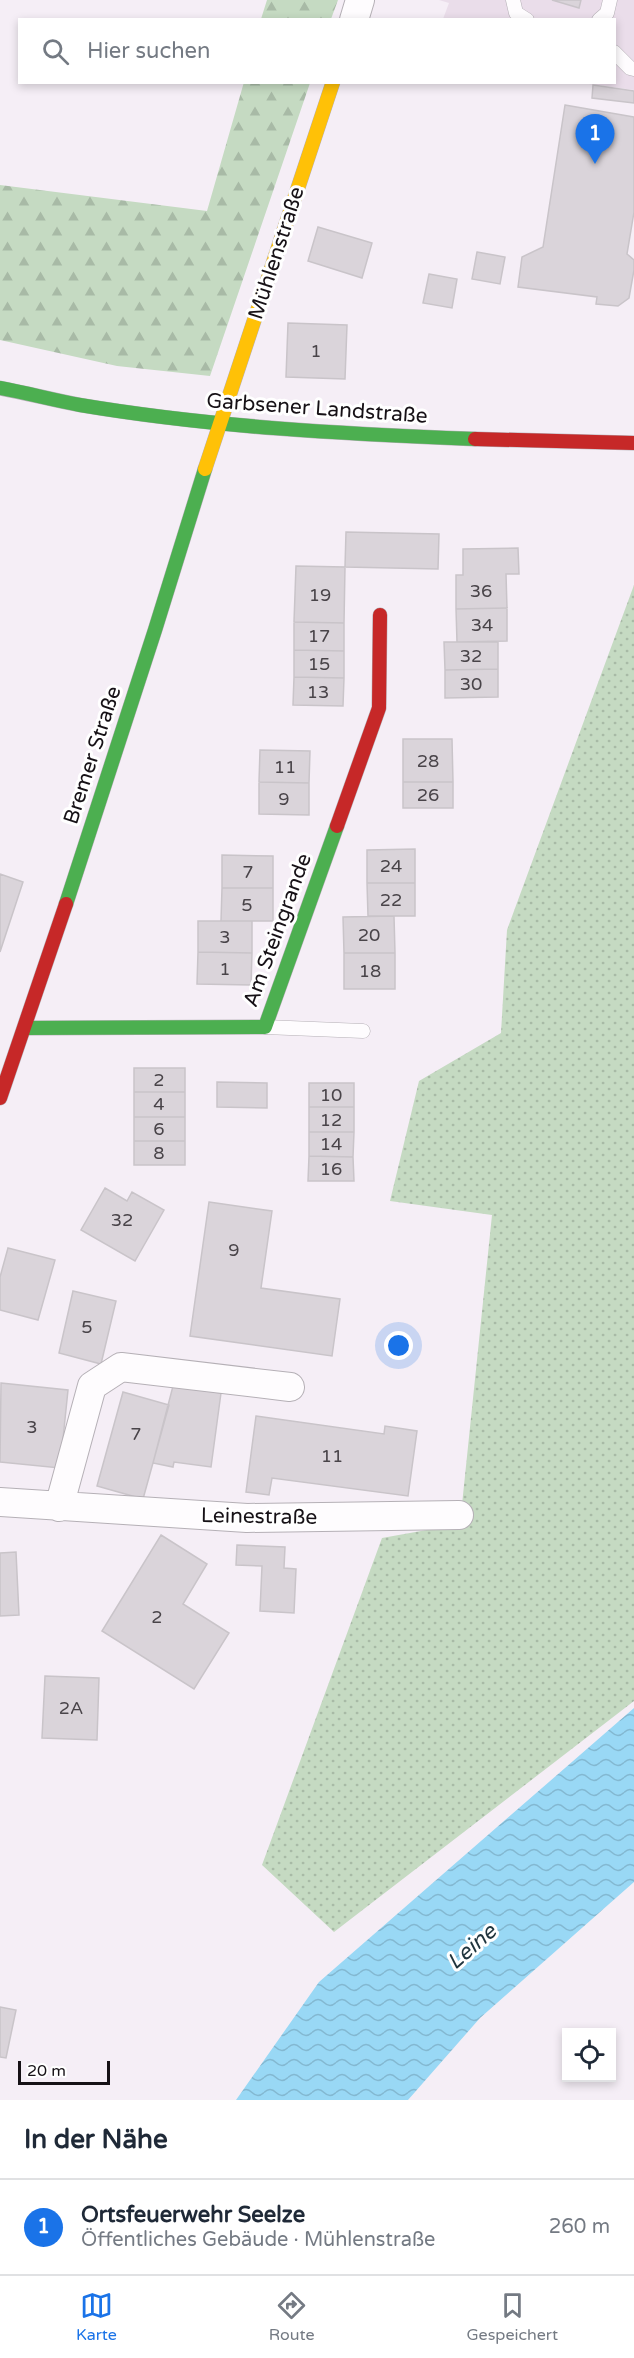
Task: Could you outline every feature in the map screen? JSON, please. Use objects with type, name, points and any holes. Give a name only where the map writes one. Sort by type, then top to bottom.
[{"type":"street","points":[[355,18],[360,0]]},
{"type":"street","name":"Mühlenstraße","points":[[219,423],[332,84]]},
{"type":"street","name":"Garbsener Landstraße","points":[[0,388],[92,407],[219,423],[458,439],[634,443]]},
{"type":"street","name":"Bremer Straße","points":[[0,1098],[155,630],[219,423]]},
{"type":"street","name":"Am Steingrande","points":[[25,1028],[265,1027],[379,708],[380,615]]},
{"type":"street","points":[[58,1507],[92,1386],[121,1367],[290,1387]]},
{"type":"street","name":"Leinestraße","points":[[0,1502],[247,1518],[459,1515]]},
{"type":"lane","points":[[513,0],[516,13],[524,18]]},
{"type":"lane","points":[[602,18],[608,13],[610,0]]},
{"type":"lane","points":[[616,53],[630,68],[634,69]]},
{"type":"lane","points":[[265,1027],[363,1031]]},
{"type":"shaded area","points":[[439,0],[634,0],[634,90],[589,84],[616,84],[616,18],[443,18],[449,3]]},
{"type":"green space","points":[[267,0],[338,0],[331,18],[261,18]]},
{"type":"green space","points":[[243,84],[310,84],[210,376],[117,366],[0,340],[0,185],[207,211]]},
{"type":"green space","points":[[634,585],[634,1701],[334,1932],[262,1865],[382,1538],[460,1524],[492,1215],[390,1201],[419,1081],[501,1033],[507,930]]},
{"type":"water","name":"Leine","points":[[634,1708],[634,1882],[480,2018],[408,2100],[236,2100],[319,1982]]},
{"type":"building","points":[[552,0],[581,0],[579,8]]},
{"type":"building","points":[[593,85],[634,91],[634,103],[592,98]]},
{"type":"building","points":[[565,105],[634,117],[634,212],[627,254],[634,260],[634,270],[629,298],[618,306],[596,304],[597,297],[518,287],[522,257],[543,247]]},
{"type":"building","points":[[318,227],[372,243],[362,278],[308,261]]},
{"type":"building","points":[[477,252],[505,257],[500,284],[472,279]]},
{"type":"building","points":[[429,274],[457,279],[452,308],[423,303]]},
{"type":"building","points":[[288,323],[347,325],[345,379],[286,377]]},
{"type":"building","points":[[346,532],[439,534],[438,569],[345,567]]},
{"type":"building","points":[[518,548],[519,574],[506,574],[507,608],[456,609],[456,575],[463,575],[463,549]]},
{"type":"building","points":[[296,566],[345,567],[344,623],[294,622]]},
{"type":"building","points":[[507,608],[507,641],[457,642],[456,609]]},
{"type":"building","points":[[294,622],[344,623],[344,651],[294,650]]},
{"type":"building","points":[[444,642],[498,642],[498,669],[445,670]]},
{"type":"building","points":[[294,650],[344,651],[344,678],[294,677]]},
{"type":"building","points":[[498,669],[498,697],[445,698],[445,670]]},
{"type":"building","points":[[294,677],[344,678],[343,706],[293,705]]},
{"type":"building","points":[[403,739],[452,739],[453,782],[403,782]]},
{"type":"building","points":[[260,750],[310,751],[309,783],[259,782]]},
{"type":"building","points":[[259,782],[309,783],[309,815],[259,814]]},
{"type":"building","points":[[403,782],[453,782],[453,808],[403,808]]},
{"type":"building","points":[[415,849],[415,883],[367,883],[367,850]]},
{"type":"building","points":[[222,855],[273,856],[273,888],[222,888]]},
{"type":"building","points":[[0,874],[23,882],[0,952]]},
{"type":"building","points":[[367,883],[415,883],[415,916],[368,916]]},
{"type":"building","points":[[222,888],[273,888],[273,921],[221,921]]},
{"type":"building","points":[[394,916],[395,953],[344,953],[343,917]]},
{"type":"building","points":[[198,921],[252,921],[252,953],[198,952]]},
{"type":"building","points":[[198,952],[252,953],[251,985],[197,984]]},
{"type":"building","points":[[344,953],[395,953],[395,989],[344,989]]},
{"type":"building","points":[[134,1068],[185,1068],[185,1092],[134,1092]]},
{"type":"building","points":[[217,1082],[267,1083],[267,1108],[217,1107]]},
{"type":"building","points":[[309,1083],[354,1083],[354,1107],[309,1107]]},
{"type":"building","points":[[134,1092],[185,1092],[185,1117],[134,1117]]},
{"type":"building","points":[[309,1107],[354,1107],[354,1132],[309,1132]]},
{"type":"building","points":[[134,1117],[185,1117],[185,1141],[134,1141]]},
{"type":"building","points":[[309,1132],[354,1132],[353,1157],[309,1156]]},
{"type":"building","points":[[134,1141],[185,1141],[185,1165],[134,1165]]},
{"type":"building","points":[[309,1156],[353,1157],[354,1181],[308,1181]]},
{"type":"building","points":[[105,1188],[127,1201],[132,1192],[164,1210],[135,1261],[81,1230]]},
{"type":"building","points":[[209,1202],[272,1211],[261,1288],[340,1299],[332,1356],[190,1336]]},
{"type":"building","points":[[8,1248],[55,1260],[38,1320],[0,1310],[0,1277]]},
{"type":"building","points":[[73,1291],[116,1301],[101,1364],[59,1353]]},
{"type":"building","points":[[1,1383],[68,1390],[60,1468],[0,1462]]},
{"type":"building","points":[[173,1386],[221,1393],[211,1467],[174,1462],[173,1467],[153,1463]]},
{"type":"building","points":[[123,1392],[169,1405],[143,1499],[97,1486]]},
{"type":"building","points":[[256,1416],[384,1434],[385,1426],[417,1431],[408,1496],[272,1478],[269,1495],[246,1492]]},
{"type":"building","points":[[161,1535],[207,1564],[183,1604],[229,1633],[194,1689],[102,1631]]},
{"type":"building","points":[[237,1545],[285,1547],[284,1568],[296,1569],[294,1613],[260,1611],[262,1566],[236,1565]]},
{"type":"building","points":[[16,1552],[19,1615],[0,1616],[0,1553]]},
{"type":"building","points":[[45,1676],[99,1678],[97,1740],[42,1738]]},
{"type":"building","points":[[0,2007],[16,2010],[6,2058],[0,2057]]},
{"type":"traffic: fast","points":[[0,388],[80,405],[179,419],[327,432],[475,439]]},
{"type":"traffic: fast","points":[[66,904],[205,469]]},
{"type":"traffic: fast","points":[[25,1028],[265,1027],[337,826]]},
{"type":"traffic: slow","points":[[205,469],[332,84]]},
{"type":"traffic: jam","points":[[475,439],[634,443]]},
{"type":"traffic: jam","points":[[337,826],[379,708],[380,615]]},
{"type":"traffic: jam","points":[[0,1098],[66,904]]},
{"type":"place","name":"Ortsfeuerwehr Seelze","points":[[595,164]]}]
